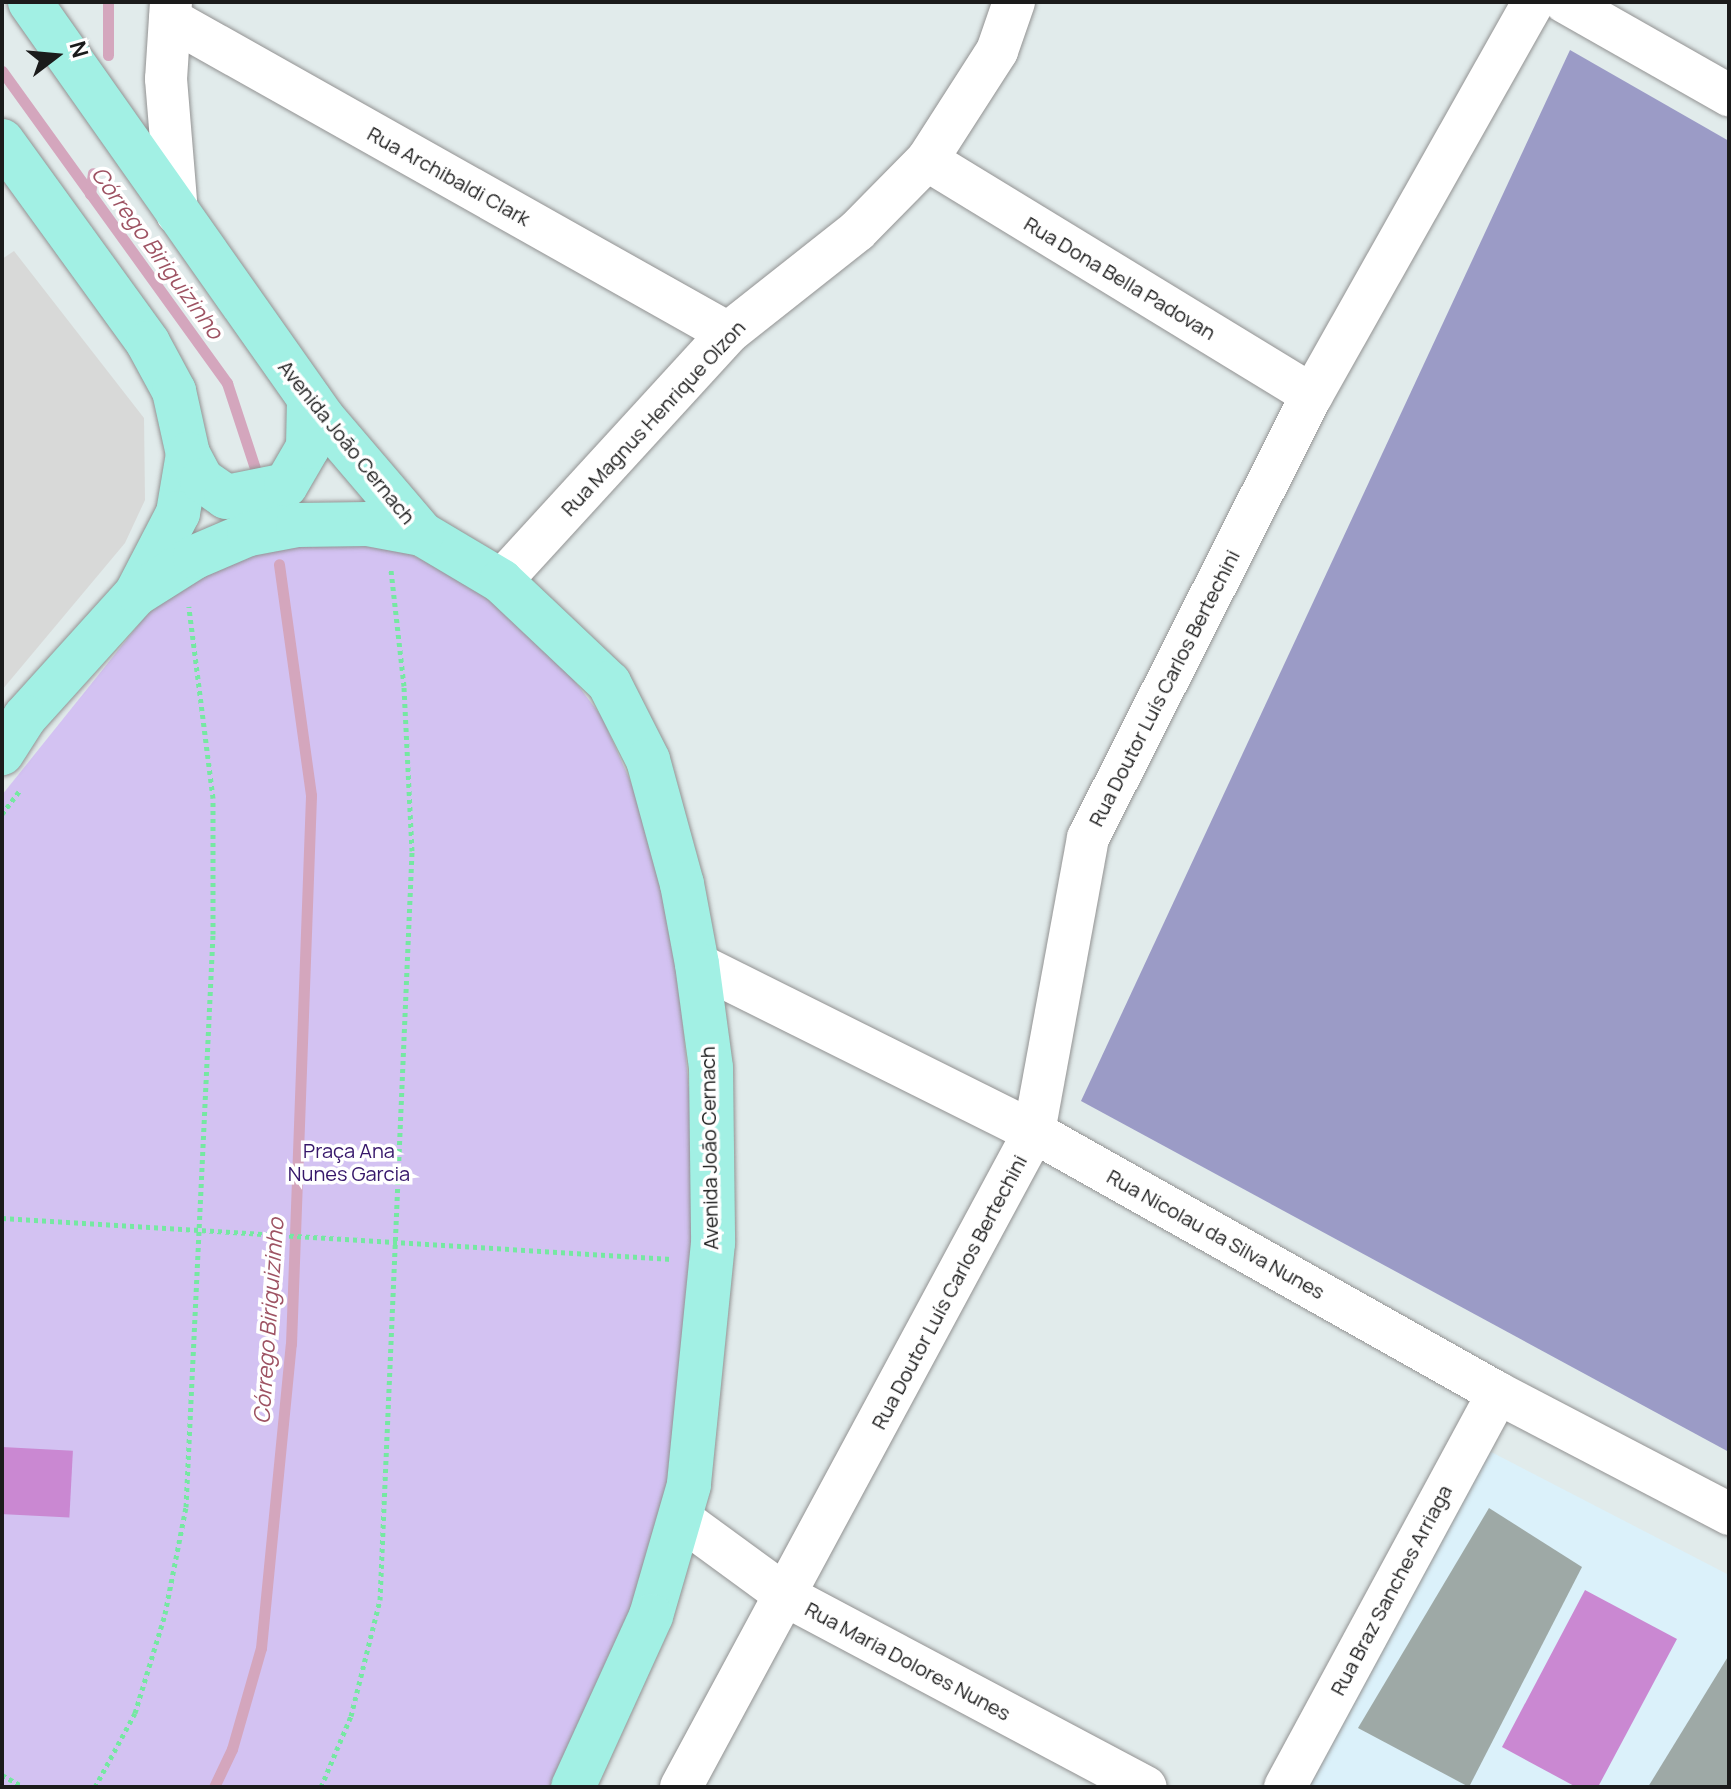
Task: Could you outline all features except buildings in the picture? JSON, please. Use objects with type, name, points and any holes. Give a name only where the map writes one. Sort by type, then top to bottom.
[{"type":"main road","name":"Avenida João Cernach","points":[[30,2],[309,399],[406,545],[501,581],[609,683],[648,760],[682,884],[711,1068],[713,1243],[689,1485],[651,1616],[573,1787]]},
{"type":"main road","points":[[2,141],[148,343],[174,391],[188,454],[202,480],[226,497],[286,485],[308,447],[309,399]]},
{"type":"main road","points":[[16,765],[25,717],[136,594],[178,513],[188,454]]},
{"type":"main road","points":[[136,594],[195,557],[249,534],[298,525],[340,524],[406,545]]},
{"type":"street","name":"Rua Magnus Henrique Olzon","points":[[501,581],[728,333],[857,231],[927,160],[997,51],[1014,2]]},
{"type":"street","name":"Rua Doutor Luís Carlos Bertechini","points":[[681,1787],[788,1597],[1034,1132],[1088,838],[1312,395],[1533,2]]},
{"type":"street","points":[[1565,2],[1729,95]]},
{"type":"street","points":[[170,11],[166,79],[177,214]]},
{"type":"street","name":"Rua Archibaldi Clark","points":[[170,11],[728,333]]},
{"type":"street","name":"Rua Dona Bella Padovan","points":[[927,160],[1312,395]]},
{"type":"street","name":"Rua Nicolau da Silva Nunes","points":[[697,964],[1034,1132],[1498,1393],[1729,1514]]},
{"type":"street","name":"Rua Braz Sanches Arriaga","points":[[1285,1787],[1498,1393]]},
{"type":"street","name":"Rua Maria Dolores Nunes","points":[[680,1518],[788,1597],[1146,1787]]},
{"type":"path","points":[[321,1787],[351,1716],[380,1600],[412,851],[404,686],[406,545]]},
{"type":"path","points":[[95,1787],[135,1713],[165,1614],[186,1507],[213,934],[213,798],[187,594]]},
{"type":"path","points":[[2,814],[16,765]]},
{"type":"path","points":[[2,1218],[395,1246],[684,1260]]},
{"type":"path","points":[[2,1775],[24,1787]]},
{"type":"shaded area","points":[[1570,50],[1729,141],[1729,1452],[1081,1101]]},
{"type":"shaded area","points":[[14,251],[144,418],[145,500],[125,543],[2,690],[2,259]]},
{"type":"shaded area","points":[[1470,1441],[1729,1575],[1729,1787],[1278,1787]]},
{"type":"shaded area","points":[[2,1447],[73,1451],[69,1518],[2,1514]]},
{"type":"shaded area","points":[[1585,1590],[1677,1639],[1598,1787],[1576,1787],[1502,1747]]},
{"type":"green space","name":"Praça Ana Nunes Garcia","points":[[288,538],[393,546],[454,575],[511,616],[560,662],[602,717],[635,792],[658,870],[678,972],[696,1168],[687,1373],[651,1575],[558,1787],[4,1787],[2,795],[144,618],[180,585]]},
{"type":"waterway","points":[[108,2],[108,55]]},
{"type":"waterway","name":"Córrego Biriguizinho","points":[[2,71],[227,383],[256,471]]},
{"type":"waterway","points":[[90,194],[93,173]]},
{"type":"waterway","name":"Córrego Biriguizinho","points":[[214,1787],[232,1749],[261,1648],[291,1344],[311,795],[279,564]]}]
